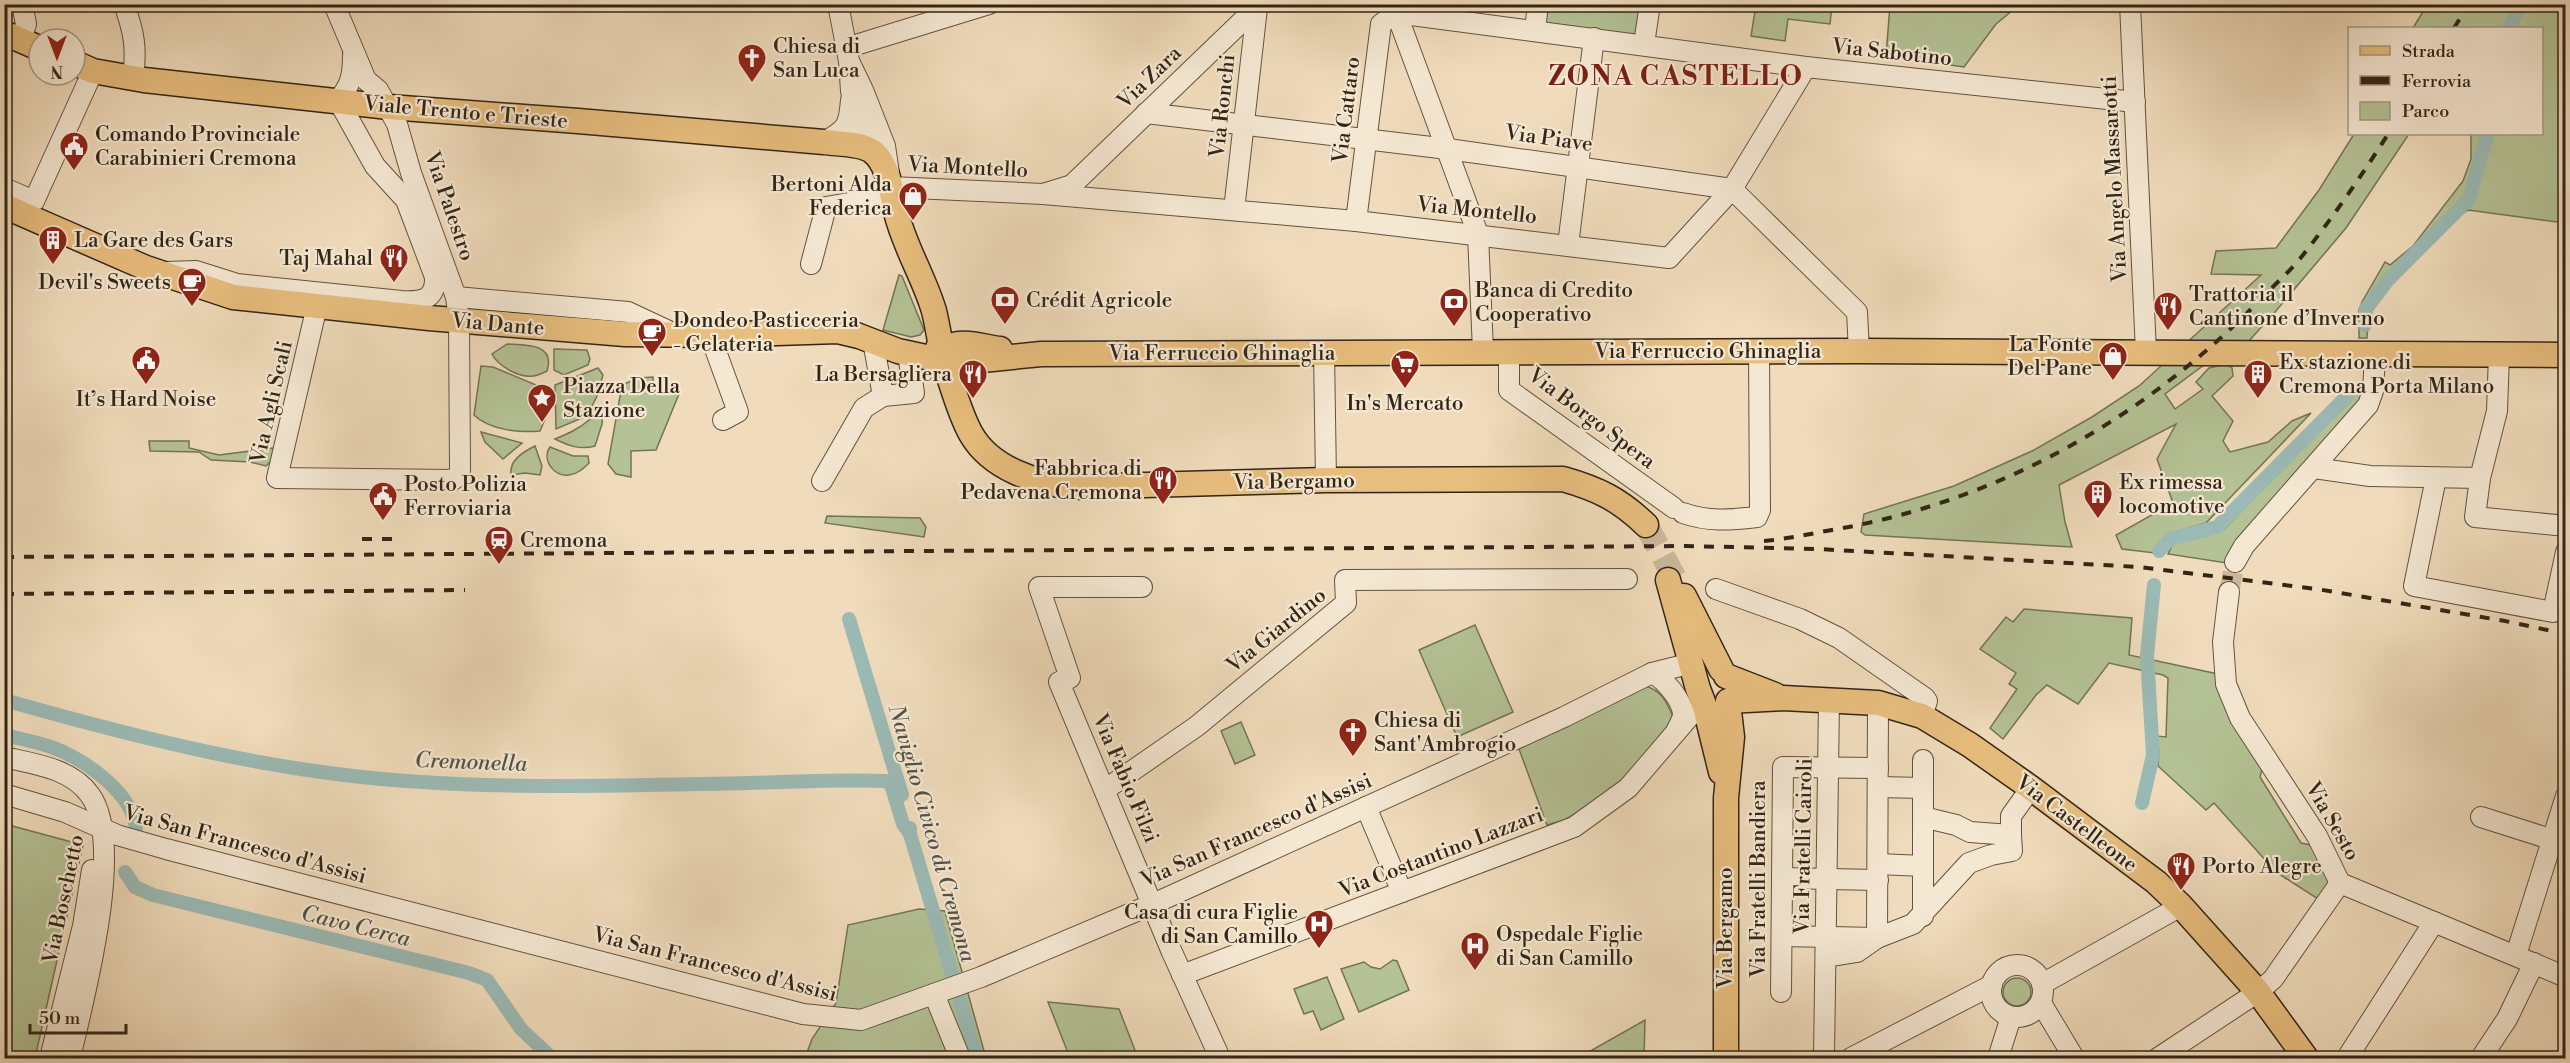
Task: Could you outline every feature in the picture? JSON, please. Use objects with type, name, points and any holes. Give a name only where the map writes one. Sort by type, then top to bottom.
[{"type":"main road","name":"Viale Trento e Trieste","points":[[87,68],[133,78],[389,107],[824,142],[863,148]]},
{"type":"main road","points":[[863,148],[884,193],[880,213],[908,285],[932,320],[964,342]]},
{"type":"main road","name":"Via Dante","points":[[18,206],[120,249],[158,273],[233,297],[457,309],[625,334],[880,335],[909,341],[924,337],[932,320]]},
{"type":"main road","name":"Via Bergamo","points":[[932,320],[944,361],[972,436],[990,455],[1014,473],[1046,484],[1073,487],[1326,480],[1563,478],[1598,489],[1626,506],[1646,525]]},
{"type":"main road","name":"Via Ferruccio Ghinaglia","points":[[857,336],[908,354],[944,361],[1041,354],[1482,351],[2565,355]]},
{"type":"main road","points":[[944,361],[946,348],[964,342]]},
{"type":"main road","name":"Via Ferruccio Ghinaglia","points":[[964,342],[1041,354]]},
{"type":"main road","points":[[1672,581],[1722,671],[1717,704],[1694,672],[1672,581]]},
{"type":"main road","name":"Via Castelleone","points":[[1694,672],[1722,671],[1783,698]]},
{"type":"main road","name":"Via Castelleone","points":[[1717,704],[1783,698],[1829,700],[1878,703],[1922,716],[2031,788],[2156,882],[2181,906],[2258,992],[2306,1059]]},
{"type":"main road","name":"Via Bergamo","points":[[1726,1059],[1726,798],[1731,748],[1758,701]]},
{"type":"main road","name":"Via Bergamo","points":[[1717,704],[1712,732],[1726,798]]},
{"type":"main road","name":"Via Bergamo","points":[[1717,704],[1731,748]]},
{"type":"street","points":[[21,40],[26,24],[22,4]]},
{"type":"street","points":[[124,4],[134,34],[133,78]]},
{"type":"street","name":"Via Palestro","points":[[334,4],[366,80],[378,90],[389,107],[403,140],[411,173],[457,309]]},
{"type":"street","points":[[824,142],[841,132],[850,121],[851,91],[848,55],[837,4]]},
{"type":"street","points":[[848,55],[989,4]]},
{"type":"street","points":[[1535,30],[1538,4]]},
{"type":"street","points":[[1644,44],[1650,4]]},
{"type":"street","name":"Via Angelo Massarotti","points":[[2130,4],[2146,352]]},
{"type":"street","name":"Via Zara","points":[[1072,185],[1258,6]]},
{"type":"street","name":"Via Ronchi","points":[[1234,210],[1258,6]]},
{"type":"street","points":[[1395,9],[1478,234],[1482,351]]},
{"type":"street","name":"Via Sabotino","points":[[1395,9],[1806,67],[2135,102]]},
{"type":"street","name":"Via Cattaro","points":[[1356,221],[1381,24],[1395,9]]},
{"type":"street","points":[[1568,245],[1594,38]]},
{"type":"street","name":"Via Palestro","points":[[353,50],[351,80],[348,89],[338,100],[375,166],[406,200],[435,277],[435,287],[431,295]]},
{"type":"street","points":[[848,55],[885,146],[884,193]]},
{"type":"street","name":"Via Montello","points":[[811,264],[826,207],[884,193],[1043,194],[1356,221],[1670,258],[1732,189],[1806,67]]},
{"type":"street","points":[[18,206],[75,87]]},
{"type":"street","points":[[851,91],[860,121],[863,148]]},
{"type":"street","name":"Via Piave","points":[[1146,112],[1448,148],[1732,189]]},
{"type":"street","name":"Via Montello","points":[[1043,194],[1072,185]]},
{"type":"street","name":"Via Dante","points":[[4,188],[18,206]]},
{"type":"street","points":[[1732,189],[1857,312],[1859,351]]},
{"type":"street","name":"Via Dante","points":[[319,300],[418,302],[431,295]]},
{"type":"street","name":"Via Agli Scali","points":[[319,300],[277,478],[453,480],[458,476],[460,470],[457,309]]},
{"type":"street","name":"Via Dante","points":[[457,309],[494,300],[628,312],[678,335]]},
{"type":"street","points":[[710,335],[738,412],[723,420]]},
{"type":"street","points":[[857,336],[883,396]]},
{"type":"street","name":"Via Borgo Spera","points":[[1509,351],[1509,390],[1679,511],[1704,520],[1734,520],[1756,517],[1760,510],[1759,351]]},
{"type":"street","points":[[1324,352],[1326,480]]},
{"type":"street","points":[[822,481],[864,408],[883,396],[914,393],[908,354]]},
{"type":"street","points":[[2235,562],[2244,546],[2368,405],[2373,391],[2375,355]]},
{"type":"street","points":[[2499,356],[2497,411],[2480,478],[2475,517],[2565,526]]},
{"type":"street","points":[[2314,468],[2370,476],[2480,478]]},
{"type":"street","points":[[2436,478],[2414,586],[2553,612],[2565,552]]},
{"type":"street","name":"Via Giardino","points":[[1106,789],[1197,726],[1346,603],[1345,580],[1627,579]]},
{"type":"street","name":"Via Fabio Filzi","points":[[1142,587],[1039,588],[1070,678],[1059,682],[1106,789],[1182,975],[1220,1059]]},
{"type":"street","points":[[1716,589],[1800,619],[1839,638],[1925,698],[1927,701],[1922,716]]},
{"type":"street","name":"Via Sesto","points":[[2229,592],[2223,642],[2226,684],[2240,718],[2317,836],[2340,883],[2565,977]]},
{"type":"street","name":"Via San Francesco d'Assisi","points":[[4,794],[65,812],[117,836],[279,880],[803,1014],[861,1020],[1022,961],[1153,904],[1564,717],[1652,674],[1694,672]]},
{"type":"street","points":[[1652,674],[1664,680],[1682,711],[1681,728],[1712,732]]},
{"type":"street","name":"Via Fratelli Cairoli","points":[[1824,1059],[1829,700]]},
{"type":"street","points":[[1877,938],[1878,703]]},
{"type":"street","name":"Via Costantino Lazzari","points":[[1182,975],[1574,827],[1628,788],[1689,717],[1717,704]]},
{"type":"street","points":[[4,757],[56,770],[76,781],[90,794],[99,810],[102,829]]},
{"type":"street","points":[[1923,760],[1923,916]]},
{"type":"street","name":"Via Fratelli Bandiera","points":[[1781,992],[1783,766],[1828,768]]},
{"type":"street","points":[[1828,768],[1923,788]]},
{"type":"street","points":[[1826,957],[1857,952],[1877,938],[1913,924],[1923,916],[1969,863],[2012,851],[2011,816],[2031,788]]},
{"type":"street","points":[[2481,1059],[2507,1018],[2559,842],[2565,796]]},
{"type":"street","points":[[1366,807],[1402,892]]},
{"type":"street","points":[[1923,817],[1956,825],[1970,832],[2012,836]]},
{"type":"street","points":[[2481,817],[2559,842]]},
{"type":"street","name":"Via Boschetto","points":[[50,1059],[83,926],[93,863],[102,829]]},
{"type":"street","name":"Via Boschetto","points":[[70,1059],[101,918],[104,850],[102,829]]},
{"type":"street","points":[[1969,863],[1970,832]]},
{"type":"street","points":[[1782,878],[1827,879],[1923,866]]},
{"type":"street","points":[[2158,1059],[2258,992],[2273,979],[2340,883]]},
{"type":"street","points":[[1992,985],[1993,1003],[2000,1012],[2011,1017],[2023,1017],[2034,1012],[2042,994],[2181,906]]},
{"type":"street","points":[[2347,1059],[2434,922]]},
{"type":"street","points":[[1782,936],[1877,938]]},
{"type":"street","points":[[1851,1059],[1992,985],[2000,971],[2020,965],[2034,971],[2042,994],[2074,1059]]},
{"type":"street","points":[[934,994],[960,1059]]},
{"type":"street","points":[[1998,1059],[2011,1017]]},
{"type":"green space","points":[[1890,4],[2019,5],[1996,24],[1964,67],[1886,56]]},
{"type":"green space","points":[[1542,5],[1645,5],[1641,39],[1540,27]]},
{"type":"green space","points":[[1756,5],[1832,5],[1830,24],[1788,19],[1785,41],[1751,36]]},
{"type":"green space","points":[[2427,5],[2565,5],[2565,223],[2468,210],[2452,220],[2369,307],[2367,338],[2359,338],[2359,310],[2385,262],[2390,265],[2413,246],[2463,181],[2471,159],[2471,135],[2543,135],[2543,27],[2414,27]]},
{"type":"green space","points":[[2353,135],[2408,135],[2346,228],[2238,353],[2204,365],[2165,394],[2175,409],[2203,389],[2196,382],[2209,368],[2227,364],[2232,368],[2233,376],[2212,396],[2233,421],[2223,441],[2230,452],[2268,442],[2292,421],[2311,413],[2206,523],[2168,534],[2155,553],[2122,549],[2116,535],[2173,503],[2157,459],[2176,424],[2059,485],[2072,547],[1865,535],[1861,532],[1864,514],[1954,486],[2032,451],[2092,417],[2139,386],[2261,275],[2211,274],[2216,251],[2276,248],[2319,190]]},
{"type":"green space","points":[[899,275],[902,276],[924,330],[920,335],[911,337],[883,330]]},
{"type":"green space","points":[[507,344],[537,347],[543,350],[549,362],[547,371],[536,376],[527,376],[504,367],[492,354]]},
{"type":"green space","points":[[554,349],[587,350],[590,359],[588,365],[564,375],[554,370]]},
{"type":"green space","points":[[481,366],[493,367],[548,390],[548,412],[540,431],[496,427],[474,415]]},
{"type":"green space","points":[[598,368],[603,375],[597,396],[587,416],[556,429],[555,385]]},
{"type":"green space","points":[[653,377],[653,394],[679,394],[656,450],[631,451],[631,477],[616,474],[608,464],[622,385],[638,378]]},
{"type":"green space","points":[[2370,380],[2363,404],[2227,563],[2168,554],[2174,542],[2224,529],[2345,404],[2358,384]]},
{"type":"green space","points":[[603,408],[602,424],[595,446],[575,447],[555,439],[581,426]]},
{"type":"green space","points":[[481,432],[522,443],[503,459],[485,442]]},
{"type":"green space","points":[[149,441],[189,441],[189,448],[219,455],[274,448],[271,461],[266,466],[250,462],[211,460],[199,452],[150,451]]},
{"type":"green space","points":[[535,446],[542,466],[540,475],[525,473],[511,475],[515,461]]},
{"type":"green space","points":[[550,447],[573,456],[588,456],[589,463],[583,469],[569,475],[558,473],[550,467],[548,462]]},
{"type":"green space","points":[[827,516],[920,518],[926,527],[924,537],[825,523]]},
{"type":"green space","points":[[2024,609],[2132,618],[2129,655],[2218,674],[2263,765],[2260,777],[2301,843],[2316,846],[2331,878],[2321,901],[2276,872],[2214,803],[2206,810],[2158,766],[2157,736],[2166,737],[2168,678],[2163,675],[2109,663],[2078,704],[2047,685],[2036,695],[2003,739],[1990,728],[2017,689],[2009,684],[2016,673],[1980,649],[2006,617],[2013,622]]},
{"type":"green space","points":[[1475,625],[1513,712],[1457,737],[1419,650]]},
{"type":"green space","points":[[1645,686],[1660,694],[1674,719],[1616,791],[1564,820],[1547,825],[1519,749]]},
{"type":"green space","points":[[1241,722],[1255,755],[1235,764],[1221,731]]},
{"type":"green space","points":[[5,824],[83,845],[35,1058],[5,1058]]},
{"type":"green space","points":[[919,909],[945,911],[986,1058],[805,1058],[812,1039],[836,1003],[848,925]]},
{"type":"green space","points":[[1393,960],[1397,961],[1409,990],[1359,1012],[1341,969],[1364,962],[1380,969]]},
{"type":"green space","points":[[1327,977],[1344,1019],[1321,1030],[1313,1011],[1304,1014],[1294,989]]},
{"type":"green space","points":[[2017,978],[2027,982],[2031,992],[2027,1002],[2017,1006],[2007,1002],[2003,992],[2007,982]]},
{"type":"green space","points":[[1048,1002],[1119,1009],[1138,1058],[1070,1058]]},
{"type":"green space","points":[[1645,1020],[1644,1058],[1578,1058]]},
{"type":"waterway","points":[[2510,27],[2521,4]]},
{"type":"waterway","points":[[2365,325],[2366,309],[2388,280],[2469,199],[2487,135]]},
{"type":"waterway","points":[[2159,551],[2170,539],[2217,527],[2349,394]]},
{"type":"waterway","points":[[2142,803],[2153,755],[2147,655],[2154,585]]},
{"type":"waterway","name":"Naviglio Civico di Cremona","points":[[849,619],[902,795]]},
{"type":"waterway","name":"Cremonella","points":[[4,700],[212,753],[369,778],[545,786],[886,781],[891,785],[903,824],[910,834]]},
{"type":"waterway","name":"Cavo Cerca","points":[[4,735],[54,748],[93,769],[117,791],[126,803],[133,816],[136,829]]},
{"type":"waterway","name":"Naviglio Civico di Cremona","points":[[910,828],[977,1058]]},
{"type":"waterway","name":"Cavo Cerca","points":[[125,872],[135,887],[153,895],[469,973],[487,980],[521,1029],[552,1058]]},
{"type":"tunnel","points":[[1646,525],[1677,582]]},
{"type":"tunnel","points":[[2229,592],[2235,562]]},
{"type":"railway","points":[[2455,27],[2469,4]]},
{"type":"railway","points":[[1764,541],[1790,538],[1893,517],[1952,499],[2009,476],[2064,449],[2117,417],[2168,382],[2216,342],[2290,270],[2334,214],[2387,135]]},
{"type":"railway","points":[[362,539],[398,539]]},
{"type":"railway","points":[[4,557],[1686,546],[1818,549],[2139,567],[2317,589],[2505,621],[2566,634]]},
{"type":"railway","points":[[4,594],[465,590]]},
{"type":"place","name":"Chiesa di San Luca","points":[[752,84]]},
{"type":"place","name":"Comando Provinciale Carabinieri Cremona","points":[[74,172]]},
{"type":"place","name":"Bertoni Alda Federica","points":[[913,222]]},
{"type":"place","name":"La Gare des Gars","points":[[53,266]]},
{"type":"place","name":"Taj Mahal","points":[[394,284]]},
{"type":"place","name":"Devil's Sweets","points":[[192,308]]},
{"type":"place","name":"Crédit Agricole","points":[[1005,326]]},
{"type":"place","name":"Banca di Credito Cooperativo","points":[[1454,328]]},
{"type":"place","name":"Trattoria il Cantinone d’Inverno","points":[[2168,332]]},
{"type":"place","name":"Dondeo Pasticceria - Gelateria","points":[[652,358]]},
{"type":"place","name":"La Fonte Del Pane","points":[[2113,382]]},
{"type":"place","name":"It’s Hard Noise","points":[[146,386]]},
{"type":"place","name":"In's Mercato","points":[[1405,390]]},
{"type":"place","name":"La Bersagliera","points":[[973,400]]},
{"type":"place","name":"Ex stazione di Cremona Porta Milano","points":[[2258,400]]},
{"type":"place","name":"Piazza Della Stazione","points":[[542,424]]},
{"type":"place","name":"Fabbrica di Pedavena Cremona","points":[[1163,506]]},
{"type":"place","name":"Ex rimessa locomotive","points":[[2098,520]]},
{"type":"place","name":"Posto Polizia Ferroviaria","points":[[383,522]]},
{"type":"place","name":"Cremona","points":[[499,566]]},
{"type":"place","name":"Chiesa di Sant'Ambrogio","points":[[1353,758]]},
{"type":"place","name":"Porto Alegre","points":[[2181,892]]},
{"type":"place","name":"Casa di cura Figlie di San Camillo","points":[[1319,950]]},
{"type":"place","name":"Ospedale Figlie di San Camillo","points":[[1475,972]]},
{"type":"district","name":"ZONA CASTELLO","points":[[1676,76]]}]
